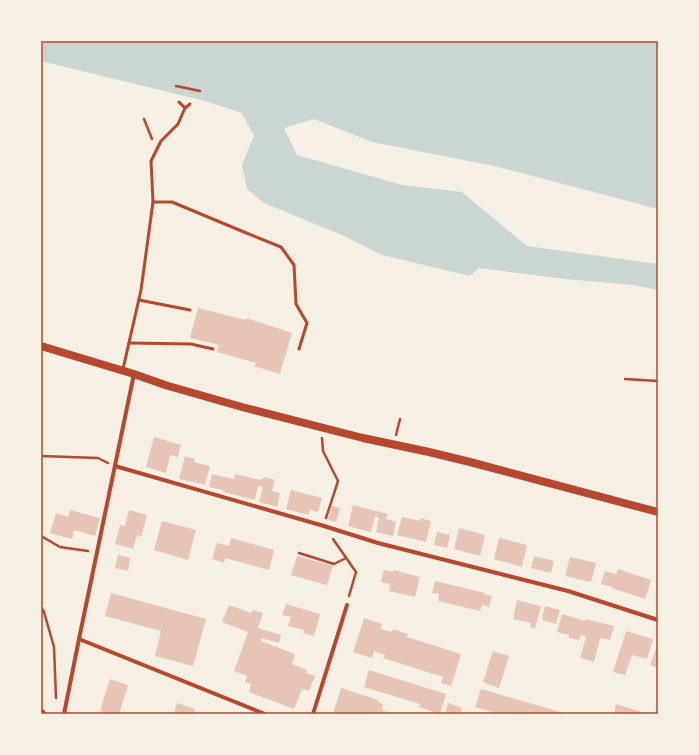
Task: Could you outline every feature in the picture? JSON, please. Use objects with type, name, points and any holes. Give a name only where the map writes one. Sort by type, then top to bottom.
[{"type":"main road","points":[[41,346],[166,385],[322,428],[470,462],[658,512]]},
{"type":"street","points":[[64,714],[134,374]]},
{"type":"street","points":[[115,466],[324,526],[378,544],[568,591],[658,620]]},
{"type":"street","points":[[313,714],[347,603]]},
{"type":"street","points":[[79,639],[265,714]]},
{"type":"lane","points":[[180,102],[185,108]]},
{"type":"lane","points":[[123,371],[141,290],[153,202],[151,161],[161,141],[178,124],[185,108],[190,104]]},
{"type":"lane","points":[[153,202],[172,202],[281,247],[294,265],[296,304],[307,323],[299,350]]},
{"type":"lane","points":[[139,300],[190,310]]},
{"type":"lane","points":[[129,343],[191,344],[213,349]]},
{"type":"path","points":[[176,86],[200,91]]},
{"type":"path","points":[[144,119],[157,149]]},
{"type":"path","points":[[625,379],[658,381]]},
{"type":"path","points":[[322,428],[322,451],[338,481],[324,526]]},
{"type":"path","points":[[41,456],[98,458],[115,466]]},
{"type":"path","points":[[330,534],[356,572],[347,603]]},
{"type":"path","points":[[41,536],[60,547],[96,553]]},
{"type":"path","points":[[299,553],[334,564],[346,558]]},
{"type":"path","points":[[41,607],[44,612],[54,647],[57,694],[56,700]]},
{"type":"path","points":[[41,709],[46,714]]},
{"type":"shaded area","points":[[41,41],[658,41],[658,209],[499,167],[372,142],[314,119],[284,128],[297,155],[402,185],[462,192],[527,246],[658,264],[658,290],[633,285],[566,279],[479,268],[470,276],[382,255],[342,235],[264,203],[247,189],[242,165],[254,136],[242,113],[205,101],[41,61]]},
{"type":"building","points":[[198,308],[246,320],[246,318],[292,333],[280,374],[254,366],[256,363],[217,352],[219,345],[190,338]]},
{"type":"building","points":[[154,437],[181,445],[178,457],[170,455],[166,473],[146,467]]},
{"type":"building","points":[[185,456],[195,459],[194,462],[210,466],[205,485],[179,479]]},
{"type":"building","points":[[212,474],[234,479],[235,474],[260,480],[265,477],[275,480],[272,491],[280,493],[277,507],[259,502],[263,487],[258,486],[255,500],[209,487]]},
{"type":"building","points":[[291,490],[322,498],[318,512],[310,510],[308,515],[286,509]]},
{"type":"building","points":[[353,505],[388,514],[386,519],[396,522],[393,536],[376,532],[379,518],[375,516],[371,532],[348,526]]},
{"type":"building","points":[[332,506],[340,508],[336,522],[328,520]]},
{"type":"building","points":[[70,510],[100,518],[95,536],[74,530],[72,539],[50,533],[56,513],[68,517]]},
{"type":"building","points":[[129,510],[147,515],[141,537],[137,535],[133,549],[115,544],[120,525],[125,526]]},
{"type":"building","points":[[402,517],[420,521],[420,518],[431,521],[426,542],[397,535]]},
{"type":"building","points":[[162,521],[196,530],[188,560],[154,550]]},
{"type":"building","points":[[459,528],[485,535],[480,556],[454,549]]},
{"type":"building","points":[[437,532],[450,535],[447,548],[434,545]]},
{"type":"building","points":[[231,538],[274,550],[269,570],[225,558],[224,563],[212,559],[217,543],[229,546]]},
{"type":"building","points":[[499,538],[527,545],[522,567],[494,559]]},
{"type":"building","points":[[118,555],[130,558],[128,571],[115,568]]},
{"type":"building","points":[[297,556],[333,566],[327,585],[291,575]]},
{"type":"building","points":[[534,556],[554,561],[551,573],[531,568]]},
{"type":"building","points":[[570,557],[596,563],[591,582],[565,576]]},
{"type":"building","points":[[618,569],[651,580],[645,599],[601,584],[605,571],[616,574]]},
{"type":"building","points":[[384,570],[393,572],[394,570],[420,577],[415,597],[389,591],[390,584],[381,582]]},
{"type":"building","points":[[435,581],[492,596],[489,607],[482,605],[480,611],[438,601],[439,594],[432,593]]},
{"type":"building","points":[[111,593],[206,619],[193,666],[155,656],[161,631],[105,616]]},
{"type":"building","points":[[517,600],[541,606],[535,629],[530,627],[531,623],[513,619]]},
{"type":"building","points":[[286,604],[320,614],[314,636],[303,633],[304,630],[288,626],[291,617],[282,615]]},
{"type":"building","points":[[229,605],[251,613],[253,610],[263,613],[258,628],[281,635],[279,643],[261,638],[261,641],[295,654],[292,664],[307,670],[306,673],[315,676],[309,691],[302,689],[294,709],[249,692],[251,684],[245,682],[247,676],[234,671],[248,632],[222,622]]},
{"type":"building","points":[[545,606],[560,610],[556,624],[542,620]]},
{"type":"building","points":[[562,614],[585,621],[585,619],[614,626],[610,640],[600,638],[594,662],[580,658],[586,637],[581,635],[579,640],[569,638],[569,635],[557,632]]},
{"type":"building","points":[[364,618],[382,624],[381,629],[392,632],[393,629],[408,634],[407,637],[461,654],[451,686],[441,683],[443,677],[383,658],[385,655],[374,651],[372,658],[353,652]]},
{"type":"building","points":[[626,631],[653,639],[647,659],[632,655],[625,675],[613,672]]},
{"type":"building","points":[[658,643],[658,668],[650,665]]},
{"type":"building","points":[[493,651],[509,656],[499,688],[483,682]]},
{"type":"building","points":[[369,670],[446,694],[440,714],[419,707],[420,704],[364,687]]},
{"type":"building","points":[[110,679],[128,685],[119,714],[103,714],[103,712],[100,711]]},
{"type":"building","points":[[341,688],[378,700],[378,702],[383,704],[382,710],[393,714],[333,714]]},
{"type":"building","points":[[481,689],[567,714],[500,714],[475,707]]},
{"type":"building","points":[[177,703],[195,709],[194,714],[174,714]]},
{"type":"building","points":[[448,703],[462,708],[460,714],[445,714]]},
{"type":"building","points":[[616,704],[648,714],[614,714]]}]
